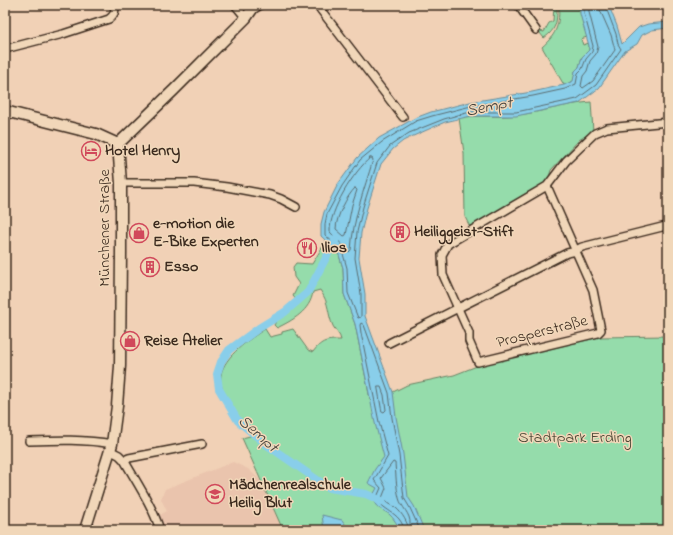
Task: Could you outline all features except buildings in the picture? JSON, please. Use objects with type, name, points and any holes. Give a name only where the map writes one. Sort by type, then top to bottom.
[{"type":"street","points":[[5,49],[63,34],[109,19],[114,15],[116,9],[114,5]]},
{"type":"street","points":[[235,5],[246,18]]},
{"type":"street","points":[[5,111],[96,134],[118,144],[246,18],[253,8],[258,5]]},
{"type":"street","points":[[246,18],[257,12],[262,5]]},
{"type":"street","points":[[317,5],[403,117]]},
{"type":"street","points":[[518,5],[536,30]]},
{"type":"street","points":[[457,308],[444,275],[442,264],[442,255],[448,244],[547,186],[566,161],[600,130],[668,122]]},
{"type":"street","name":"Münchener Straße","points":[[84,530],[112,447],[117,406],[120,366],[121,183],[118,144]]},
{"type":"street","points":[[121,183],[194,183],[227,187],[270,195],[296,207]]},
{"type":"street","name":"Prosperstraße","points":[[457,308],[469,333],[469,340],[478,362],[598,333],[601,330],[594,290],[547,186]]},
{"type":"street","points":[[389,343],[567,253],[582,247],[666,226]]},
{"type":"street","points":[[29,442],[69,440],[90,441],[112,447],[124,460],[156,517],[160,530]]},
{"type":"street","points":[[124,460],[202,444]]},
{"type":"shaded area","name":"Mädchenrealschule Heilig Blut","points":[[233,462],[248,469],[261,481],[283,530],[163,530],[160,523],[160,515],[167,511],[161,499],[165,489]]},
{"type":"green space","points":[[554,5],[557,5],[557,16],[554,28],[544,38],[539,32],[544,32],[549,23],[553,21]]},
{"type":"green space","points":[[559,5],[578,5],[587,37],[581,39],[583,45],[589,43],[589,50],[582,57],[579,67],[575,71],[574,81],[564,85],[542,47],[554,33],[559,18]]},
{"type":"green space","points":[[591,102],[593,131],[579,140],[551,170],[547,184],[471,229],[465,217],[464,153],[459,118],[474,116],[518,115],[572,104]]},
{"type":"green space","name":"Stadtpark Erding","points":[[323,246],[332,247],[339,255],[343,268],[344,294],[355,324],[370,399],[393,392],[407,385],[454,375],[477,366],[600,337],[668,336],[668,530],[283,530],[242,438],[254,435],[242,424],[228,401],[222,388],[221,375],[223,368],[232,355],[245,343],[265,329],[270,337],[293,329],[308,350],[313,352],[322,343],[332,340],[341,340],[333,326],[327,304],[320,290],[313,292],[308,305],[300,314],[277,328],[274,325],[277,320],[299,303],[293,296],[299,284],[294,277],[293,267],[296,263],[312,264]]},
{"type":"water","points":[[580,5],[609,6],[622,44],[639,27],[648,24],[668,22],[668,28],[652,30],[642,35],[637,44],[625,51],[599,88],[579,103],[516,116],[471,116],[445,122],[403,141],[393,149],[381,164],[361,233],[359,258],[365,294],[365,316],[393,392],[408,497],[414,506],[424,530],[401,530],[389,514],[375,504],[372,497],[377,488],[368,483],[375,469],[384,457],[375,423],[355,324],[344,294],[343,268],[336,250],[321,236],[321,224],[324,212],[338,184],[357,158],[379,138],[415,118],[431,112],[470,102],[532,92],[564,85],[573,81],[575,71],[579,67],[582,57],[589,50],[580,14]]},
{"type":"water","points":[[322,515],[342,520],[345,524],[346,530],[324,530]]},
{"type":"waterway","name":"Sempt","points":[[337,237],[308,292],[285,312],[259,328],[229,350],[221,362],[217,374],[219,389],[238,421],[267,445],[329,488],[366,494],[382,501]]},
{"type":"place","name":"Hotel Henry","points":[[91,151]]},
{"type":"place","name":"Heiliggeist-Stift","points":[[400,232]]},
{"type":"place","name":"e-motion die E-Bike Experten","points":[[139,233]]},
{"type":"place","name":"Ilios","points":[[307,248]]},
{"type":"place","name":"Esso","points":[[150,267]]},
{"type":"place","name":"Reise Atelier","points":[[130,341]]},
{"type":"place","name":"Mädchenrealschule Heilig Blut","points":[[215,494]]}]
